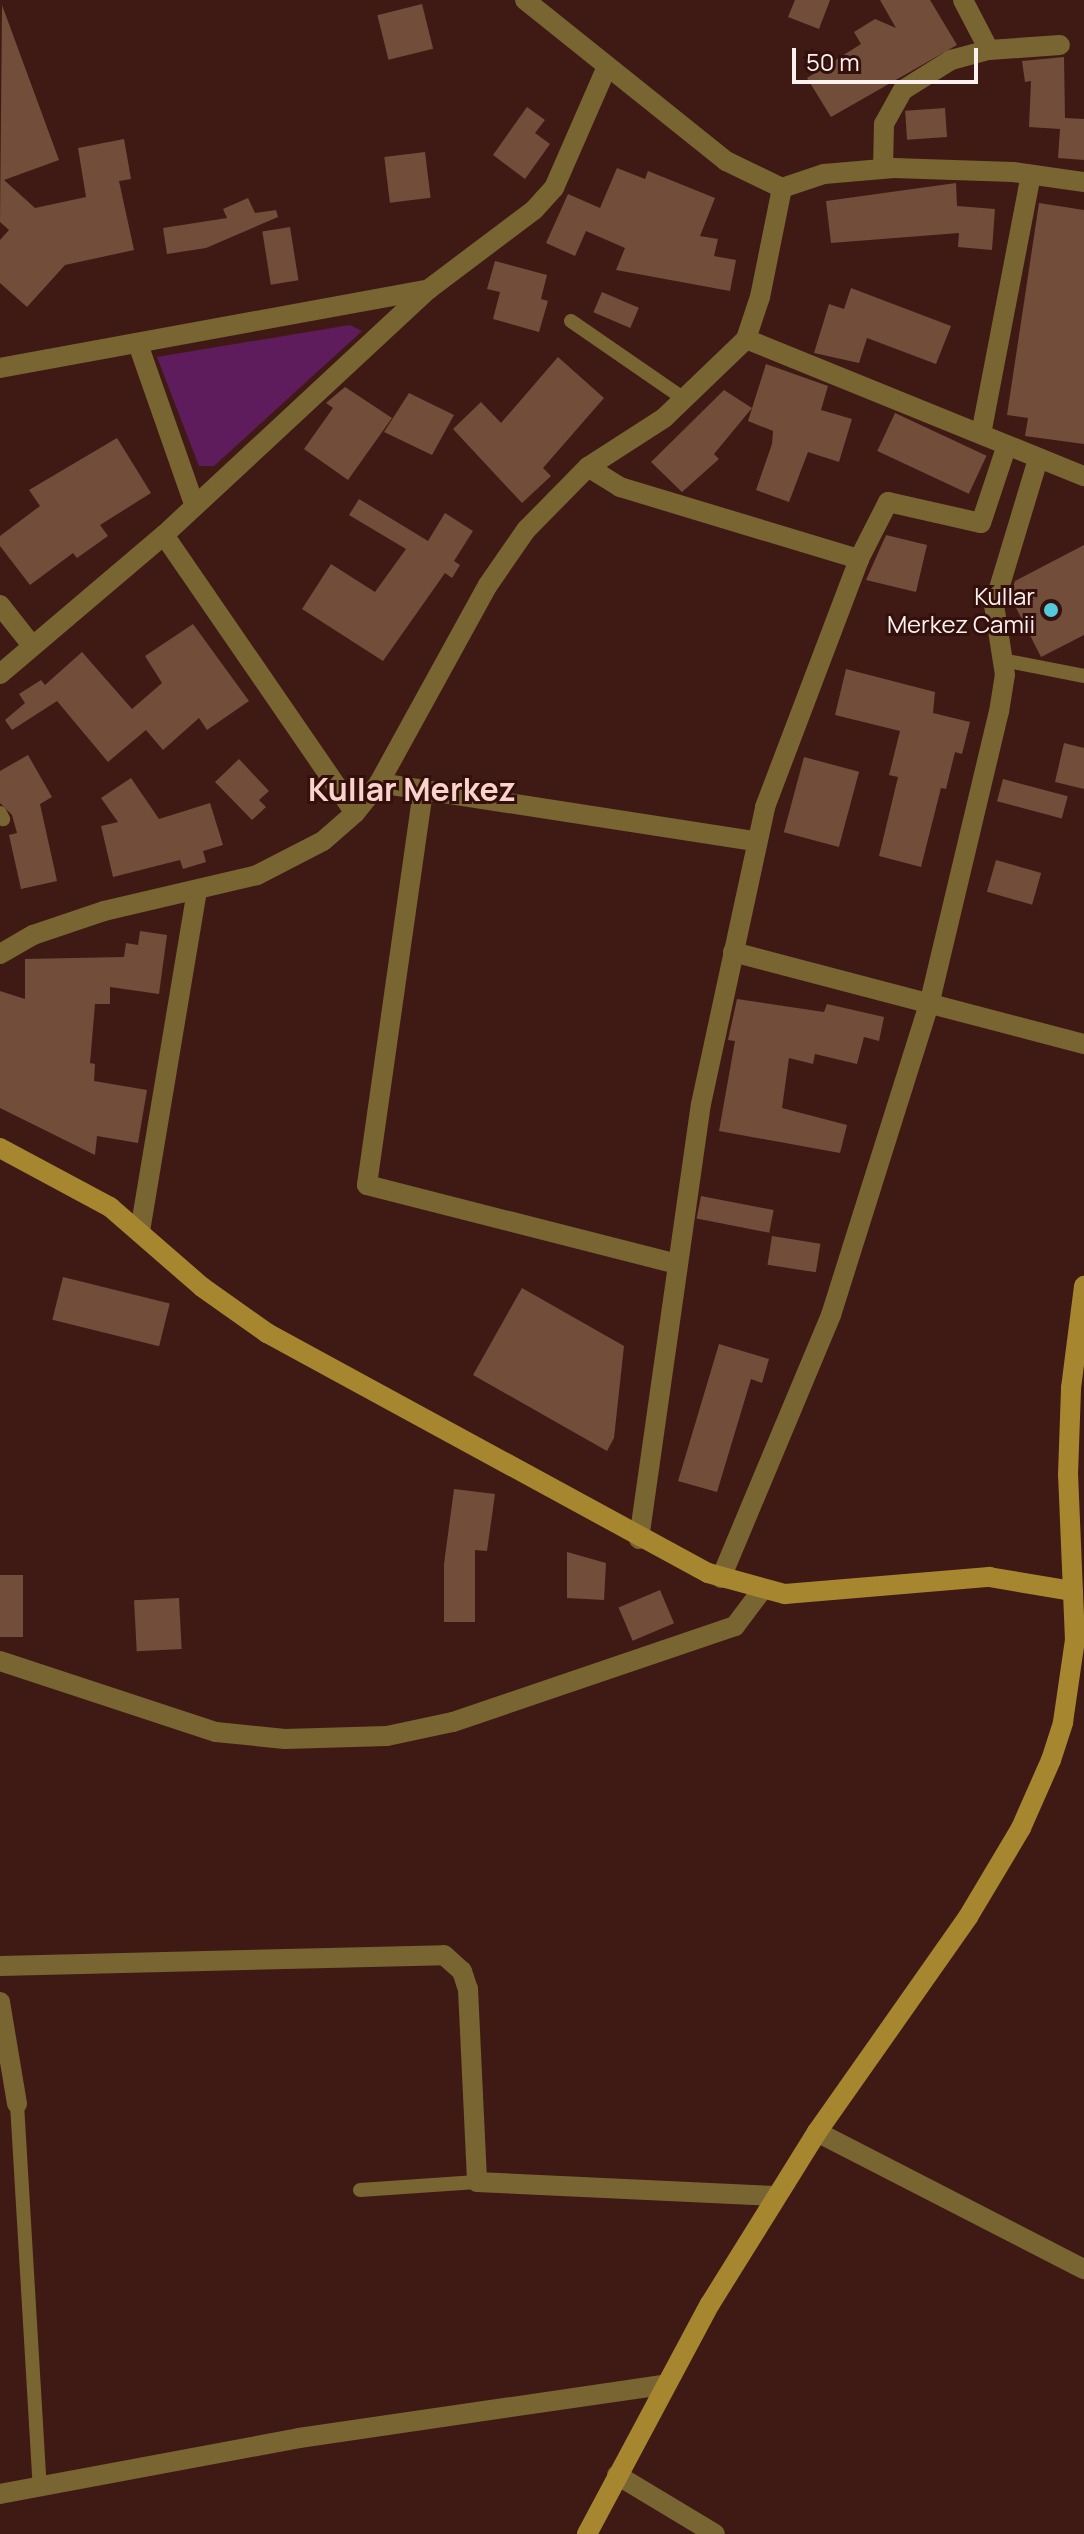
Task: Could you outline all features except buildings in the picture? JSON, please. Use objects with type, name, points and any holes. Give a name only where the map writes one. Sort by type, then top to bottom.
[{"type":"main road","points":[[0,1148],[110,1207],[202,1287],[267,1333],[639,1539],[721,1578],[762,1590],[825,1594],[989,1577],[1073,1591]]},
{"type":"main road","points":[[587,2534],[664,2385],[775,2196],[968,1917],[1021,1828],[1063,1722],[1075,1640],[1071,1388],[1084,1286]]},
{"type":"street","points":[[525,0],[606,69],[726,161],[782,188],[824,174],[883,168],[1031,175],[1084,182]]},
{"type":"street","points":[[963,0],[989,50]]},
{"type":"street","points":[[883,168],[884,124],[903,90],[951,60],[989,50],[1060,45]]},
{"type":"street","points":[[0,674],[30,643],[164,535],[429,289],[534,210],[554,188],[606,69]]},
{"type":"street","points":[[981,434],[1031,175]]},
{"type":"street","points":[[6,945],[104,911],[197,891],[277,867],[323,841],[355,813],[379,783],[488,585],[526,530],[588,467],[684,399],[746,339],[760,297],[782,188]]},
{"type":"street","points":[[0,368],[429,289]]},
{"type":"street","points":[[746,339],[1084,476]]},
{"type":"street","points":[[138,344],[194,504]]},
{"type":"street","points":[[639,1539],[701,1104],[755,841],[859,559],[888,502],[981,523],[1007,445]]},
{"type":"street","points":[[721,1578],[831,1315],[929,1005],[999,712],[1002,660],[994,605],[1038,459]]},
{"type":"street","points":[[588,467],[620,487],[859,559]]},
{"type":"street","points":[[164,535],[355,813]]},
{"type":"street","points":[[0,605],[30,643]]},
{"type":"street","points":[[379,783],[755,841]]},
{"type":"street","points":[[423,791],[367,1185],[677,1264]]},
{"type":"street","points":[[140,1231],[197,891]]},
{"type":"street","points":[[733,952],[1084,1044]]},
{"type":"street","points":[[0,1661],[216,1732],[285,1739],[387,1736],[453,1722],[735,1626],[762,1590]]},
{"type":"street","points":[[0,1966],[444,1955],[462,1971],[470,2002],[477,2182],[775,2196]]},
{"type":"street","points":[[0,2002],[17,2104]]},
{"type":"street","points":[[817,2132],[1084,2269]]},
{"type":"street","points":[[0,2494],[299,2438],[664,2385]]},
{"type":"street","points":[[617,2475],[715,2534]]},
{"type":"lane","points":[[571,321],[684,399]]},
{"type":"lane","points":[[1002,660],[1084,676]]},
{"type":"lane","points":[[17,2104],[40,2486]]},
{"type":"lane","points":[[360,2190],[477,2182]]},
{"type":"shaded area","points":[[350,325],[362,331],[214,466],[199,466],[157,357]]},
{"type":"place","name":"Kullar Merkez Camii","points":[[1051,610]]},
{"type":"district","name":"Kullar Merkez","points":[[412,789]]}]
